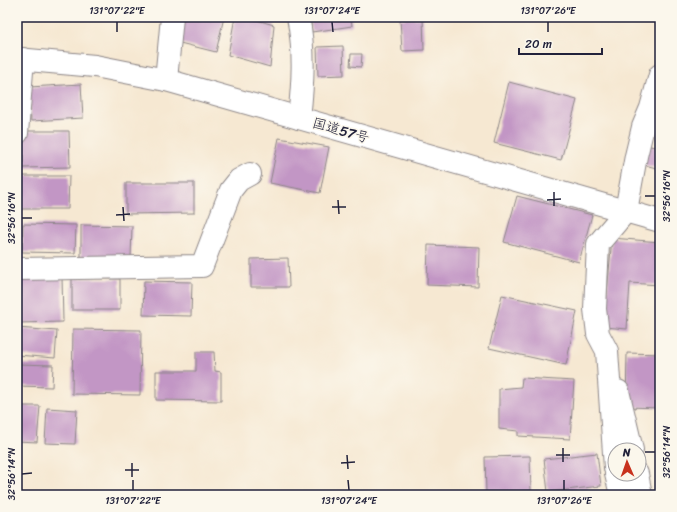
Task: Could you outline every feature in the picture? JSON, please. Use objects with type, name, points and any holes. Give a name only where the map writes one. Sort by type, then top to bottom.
[{"type":"main road","points":[[166,80],[172,17]]},
{"type":"main road","points":[[298,17],[302,40],[303,79],[299,118]]},
{"type":"main road","points":[[17,133],[20,59]]},
{"type":"main road","name":"国道57号","points":[[20,59],[95,66],[166,80],[660,221]]},
{"type":"main road","points":[[630,442],[626,418],[607,351],[598,334],[595,309],[598,244],[626,212],[636,156],[660,75]]},
{"type":"main road","points":[[17,269],[202,266],[231,190],[239,180],[250,174]]},
{"type":"main road","points":[[607,351],[613,442]]},
{"type":"main road","points":[[618,482],[621,495]]},
{"type":"main road","points":[[639,482],[641,495]]},
{"type":"building","points":[[182,17],[224,17],[216,52],[176,42]]},
{"type":"building","points":[[235,17],[246,17],[274,25],[270,67],[228,55]]},
{"type":"building","points":[[310,17],[351,17],[352,26],[312,32]]},
{"type":"building","points":[[423,18],[424,50],[402,51],[400,19]]},
{"type":"building","points":[[343,46],[344,75],[318,76],[317,47]]},
{"type":"building","points":[[351,54],[362,54],[361,67],[350,66]]},
{"type":"building","points":[[509,82],[577,100],[561,160],[494,143]]},
{"type":"building","points":[[81,84],[83,118],[31,121],[29,87]]},
{"type":"building","points":[[23,131],[69,131],[70,167],[23,168]]},
{"type":"building","points":[[279,138],[329,147],[320,193],[270,183]]},
{"type":"building","points":[[645,145],[660,148],[660,169],[641,164]]},
{"type":"building","points":[[20,176],[69,176],[68,209],[20,209]]},
{"type":"building","points":[[126,183],[194,183],[194,213],[126,214]]},
{"type":"building","points":[[517,196],[592,215],[579,262],[504,242]]},
{"type":"building","points":[[23,224],[76,225],[75,253],[22,252]]},
{"type":"building","points":[[81,225],[132,226],[131,258],[81,257]]},
{"type":"building","points":[[612,238],[660,242],[659,285],[630,283],[627,329],[604,327]]},
{"type":"building","points":[[428,245],[479,247],[478,287],[427,285]]},
{"type":"building","points":[[288,258],[289,287],[251,287],[251,259]]},
{"type":"building","points":[[62,277],[63,322],[17,323],[17,278]]},
{"type":"building","points":[[72,278],[120,279],[120,310],[72,310]]},
{"type":"building","points":[[144,281],[192,282],[191,316],[143,315]]},
{"type":"building","points":[[502,295],[577,311],[566,365],[489,348]]},
{"type":"building","points":[[17,328],[57,331],[55,358],[17,355]]},
{"type":"building","points":[[73,329],[141,330],[140,395],[72,394]]},
{"type":"building","points":[[196,352],[214,352],[215,371],[221,372],[221,401],[156,400],[156,371],[196,371]]},
{"type":"building","points":[[627,353],[660,354],[660,408],[626,407]]},
{"type":"building","points":[[17,364],[53,365],[52,387],[17,386]]},
{"type":"building","points":[[522,378],[574,381],[570,439],[518,436],[518,431],[499,429],[499,389],[521,387]]},
{"type":"building","points":[[17,406],[40,406],[37,442],[17,441]]},
{"type":"building","points":[[47,408],[77,410],[75,444],[45,443]]},
{"type":"building","points":[[597,453],[601,486],[548,492],[544,459]]},
{"type":"building","points":[[530,456],[531,491],[486,493],[485,457]]},
{"type":"building","points":[[658,461],[660,461],[660,495],[658,495]]}]
